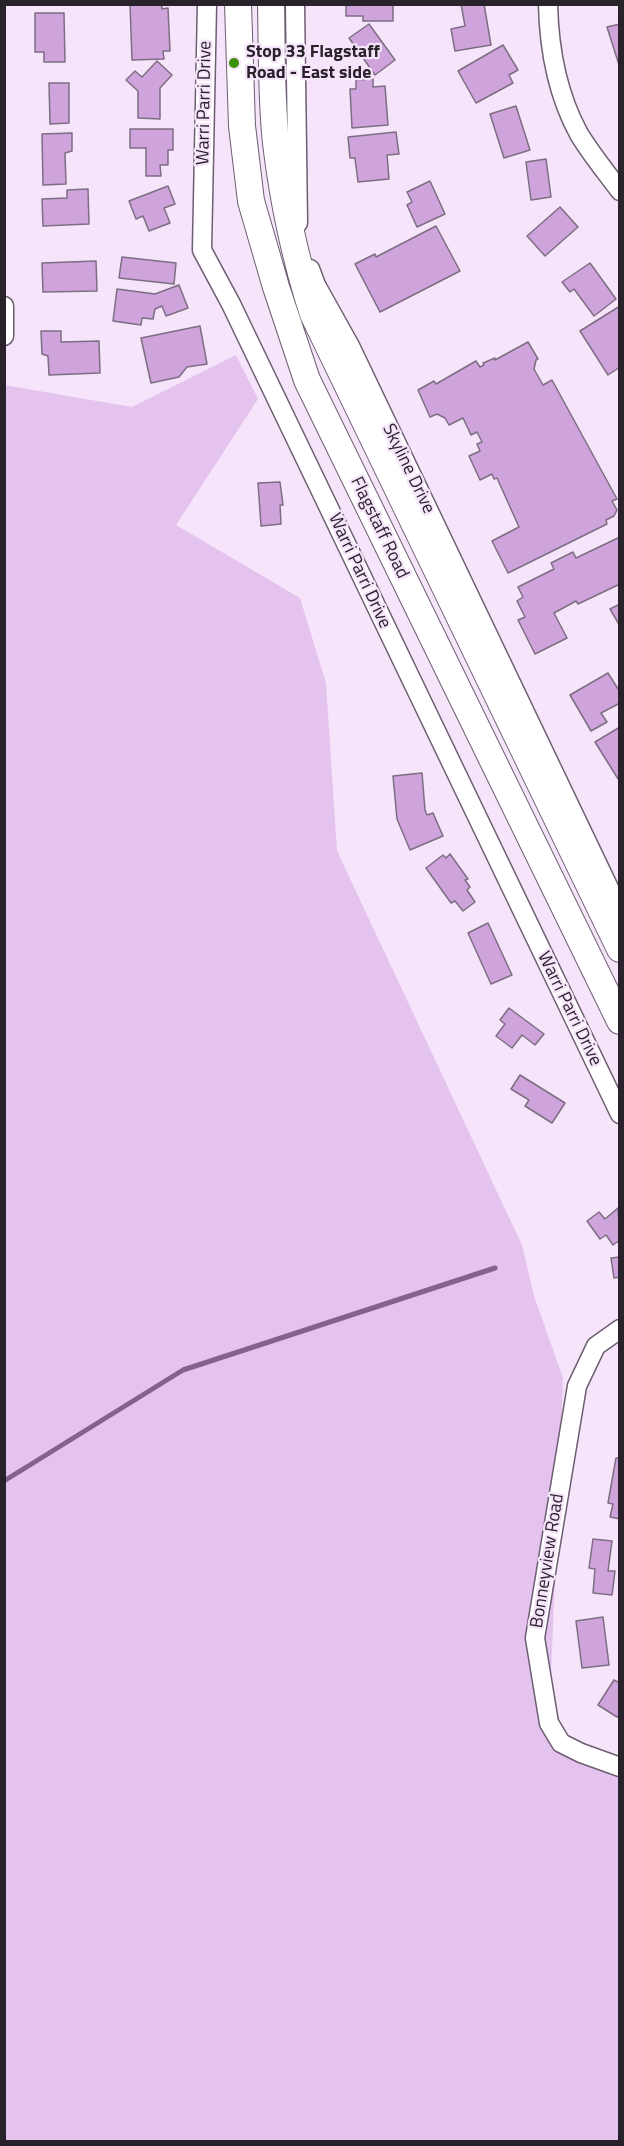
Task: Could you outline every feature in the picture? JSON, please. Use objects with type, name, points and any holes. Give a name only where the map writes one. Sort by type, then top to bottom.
[{"type":"main road","name":"Flagstaff Road","points":[[238,4],[242,126],[251,201],[276,287],[307,380],[620,1021]]},
{"type":"main road","name":"Flagstaff Road","points":[[270,4],[276,141],[285,210],[297,265],[313,314],[620,949]]},
{"type":"street","name":"Warri Parri Drive","points":[[207,4],[202,250],[240,324],[620,1114]]},
{"type":"street","name":"Skyline Drive","points":[[295,4],[298,233],[305,256],[316,285],[360,367],[620,911]]},
{"type":"street","points":[[548,4],[554,65],[567,108],[580,135],[620,191]]},
{"type":"street","points":[[4,306],[4,336]]},
{"type":"street","name":"Bonneyview Road","points":[[620,1329],[596,1346],[577,1386],[535,1638],[549,1723],[561,1743],[620,1767]]},
{"type":"shaded area","points":[[236,355],[258,399],[176,525],[300,598],[326,683],[337,851],[522,1245],[534,1296],[563,1378],[549,1723],[561,1743],[619,1767],[619,2141],[5,2141],[4,385],[132,407]]},
{"type":"building","points":[[130,4],[162,4],[162,9],[168,8],[170,51],[163,51],[164,59],[132,60]]},
{"type":"building","points":[[346,4],[393,4],[393,21],[363,21],[363,16],[346,16]]},
{"type":"building","points":[[461,4],[484,4],[491,45],[455,51],[451,29],[465,26]]},
{"type":"building","points":[[35,13],[64,13],[65,62],[44,62],[44,52],[35,52]]},
{"type":"building","points":[[369,24],[395,60],[375,75],[349,38]]},
{"type":"building","points":[[620,24],[620,68],[607,27]]},
{"type":"building","points":[[503,45],[518,70],[509,75],[513,83],[476,103],[458,71]]},
{"type":"building","points":[[157,61],[172,75],[160,88],[160,119],[138,118],[138,91],[126,80],[135,71],[142,77]]},
{"type":"building","points":[[373,79],[373,87],[385,86],[388,125],[352,128],[350,89],[356,89],[356,80]]},
{"type":"building","points":[[49,83],[69,83],[69,123],[50,124]]},
{"type":"building","points":[[516,106],[530,150],[504,158],[490,114]]},
{"type":"building","points":[[130,129],[173,129],[173,150],[168,150],[168,165],[160,165],[161,176],[146,176],[146,148],[130,148]]},
{"type":"building","points":[[396,132],[399,154],[387,155],[389,179],[358,182],[355,158],[350,158],[348,137]]},
{"type":"building","points":[[72,133],[72,151],[65,153],[66,184],[43,185],[42,134]]},
{"type":"building","points":[[546,159],[551,197],[531,200],[526,162]]},
{"type":"building","points":[[430,181],[445,214],[417,227],[407,205],[412,202],[407,192]]},
{"type":"building","points":[[168,186],[175,204],[164,208],[170,223],[149,231],[143,216],[136,219],[129,201]]},
{"type":"building","points":[[88,189],[89,224],[43,226],[42,199],[67,198],[67,190]]},
{"type":"building","points":[[560,207],[578,227],[545,256],[527,236]]},
{"type":"building","points":[[436,226],[460,271],[380,312],[355,264],[375,254],[376,257]]},
{"type":"building","points":[[122,257],[176,263],[174,284],[119,278]]},
{"type":"building","points":[[96,261],[97,291],[43,292],[42,263]]},
{"type":"building","points":[[590,263],[616,299],[594,316],[574,289],[570,292],[562,282]]},
{"type":"building","points":[[179,285],[188,308],[166,316],[162,306],[155,309],[153,319],[142,318],[141,325],[113,321],[117,289],[155,294]]},
{"type":"building","points":[[620,306],[620,367],[608,375],[580,331]]},
{"type":"building","points":[[200,326],[207,364],[187,367],[179,377],[151,383],[141,338]]},
{"type":"building","points":[[41,331],[61,331],[61,342],[99,341],[100,373],[49,375],[48,356],[42,354]]},
{"type":"building","points":[[528,342],[538,359],[534,369],[543,385],[552,380],[617,499],[612,501],[617,510],[614,516],[606,520],[607,524],[508,573],[492,541],[519,527],[497,478],[494,479],[492,474],[480,480],[469,456],[480,451],[477,444],[482,442],[477,432],[471,435],[463,418],[449,425],[445,418],[437,414],[430,417],[418,390],[434,381],[436,384],[476,361],[480,367],[484,365],[483,363],[495,358],[495,360]]},
{"type":"building","points":[[280,482],[283,505],[280,505],[281,524],[261,526],[258,483]]},
{"type":"building","points":[[620,537],[620,584],[578,604],[576,601],[554,613],[567,638],[535,654],[518,620],[525,617],[517,601],[523,597],[518,587],[554,569],[551,563],[573,552],[576,558]]},
{"type":"building","points":[[620,604],[620,626],[610,609]]},
{"type":"building","points":[[608,673],[620,692],[620,703],[601,713],[607,722],[591,731],[570,695]]},
{"type":"building","points":[[620,727],[620,782],[595,742]]},
{"type":"building","points":[[422,773],[425,810],[427,815],[433,813],[443,836],[410,850],[397,819],[393,776]]},
{"type":"building","points":[[450,854],[468,879],[465,880],[470,887],[467,890],[475,902],[463,911],[455,901],[451,903],[426,868],[443,855],[446,858]]},
{"type":"building","points":[[488,923],[512,975],[491,984],[468,933]]},
{"type":"building","points":[[509,1008],[544,1034],[535,1045],[522,1035],[512,1048],[496,1036],[505,1024],[500,1020]]},
{"type":"building","points":[[520,1075],[565,1103],[552,1123],[525,1106],[529,1100],[511,1089]]},
{"type":"building","points":[[618,1208],[620,1240],[613,1245],[606,1235],[600,1239],[587,1221],[599,1212],[605,1219]]},
{"type":"building","points":[[620,1257],[620,1277],[614,1278],[611,1258]]},
{"type":"building","points":[[616,1458],[620,1458],[620,1519],[610,1517],[613,1504],[608,1503]]},
{"type":"building","points":[[593,1539],[612,1541],[608,1571],[615,1571],[612,1595],[593,1593],[595,1569],[589,1568]]},
{"type":"building","points":[[603,1617],[609,1665],[582,1668],[576,1621]]},
{"type":"building","points":[[614,1680],[620,1683],[620,1714],[617,1717],[598,1705]]},
{"type":"waterway","points":[[4,1481],[183,1370],[495,1268]]},
{"type":"place","name":"Stop 33 Flagstaff Road - East side","points":[[234,63]]}]
